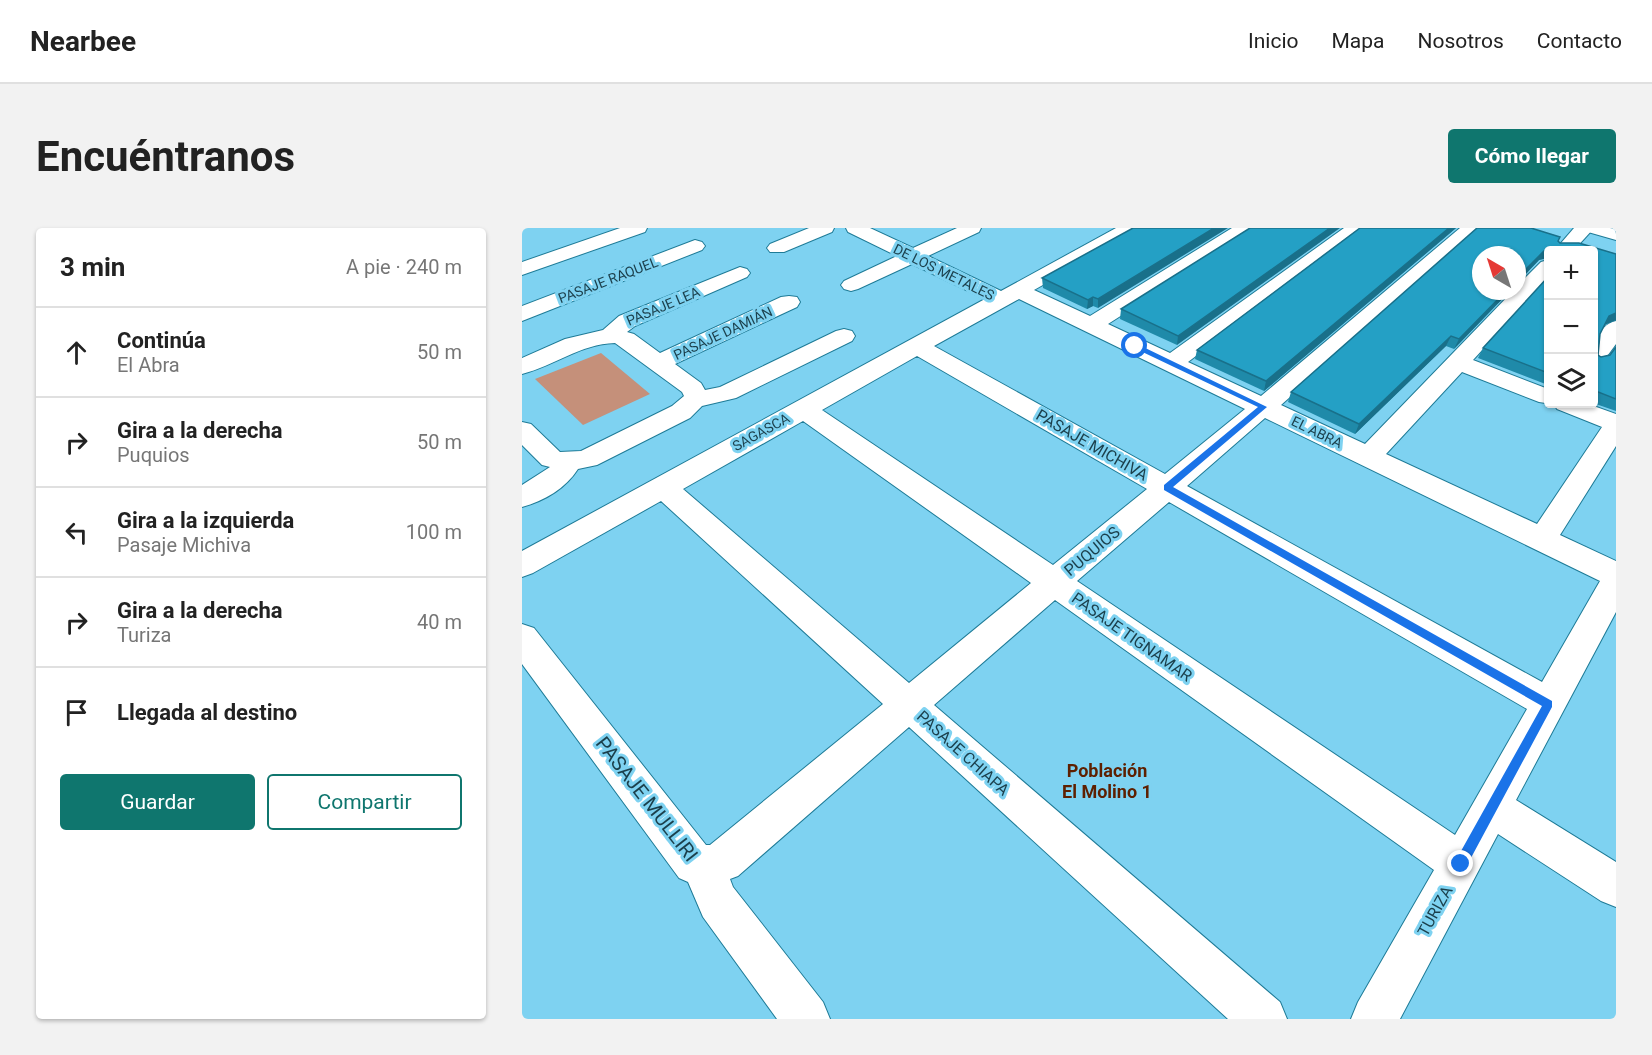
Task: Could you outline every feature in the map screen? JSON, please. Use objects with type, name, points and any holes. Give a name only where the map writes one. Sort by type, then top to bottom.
[{"type":"street","points":[[522,269],[638,228]]},
{"type":"street","points":[[777,248],[825,228]]},
{"type":"street","name":"DE LOS METALES","points":[[855,228],[912,256],[1009,295]]},
{"type":"street","points":[[851,285],[972,228]]},
{"type":"street","name":"SAGASCA","points":[[522,565],[1130,228]]},
{"type":"street","points":[[1091,325],[1245,228]]},
{"type":"street","points":[[1171,363],[1356,228]]},
{"type":"street","name":"PUQUIOS","points":[[707,867],[723,861],[1263,407],[1471,228]]},
{"type":"street","points":[[1568,246],[1585,228]]},
{"type":"street","points":[[1595,228],[1616,234]]},
{"type":"street","name":"PASAJE RAQUEL","points":[[522,314],[694,246]]},
{"type":"street","points":[[1368,457],[1544,270]]},
{"type":"street","name":"PASAJE LEA","points":[[522,367],[539,349],[610,335],[627,321],[740,273]]},
{"type":"street","name":"EL ABRA","points":[[1009,295],[1091,325],[1616,575]]},
{"type":"street","name":"PASAJE DAMIÁN","points":[[658,363],[789,302]]},
{"type":"street","points":[[1596,354],[1616,328]]},
{"type":"street","points":[[610,335],[626,339],[692,388],[696,396],[694,400]]},
{"type":"street","points":[[522,430],[552,459],[568,462],[596,455],[681,412],[694,400],[728,393],[844,336]]},
{"type":"street","name":"PASAJE MICHIVA","points":[[917,346],[1549,704]]},
{"type":"street","points":[[1458,362],[1544,395]]},
{"type":"street","points":[[1542,540],[1616,424],[1576,408]]},
{"type":"street","name":"PASAJE TIGNAMAR","points":[[803,409],[1461,864]]},
{"type":"street","points":[[522,497],[553,481],[568,462]]},
{"type":"street","name":"PASAJE CHIAPA","points":[[663,487],[1263,1019]]},
{"type":"street","name":"TURIZA","points":[[1386,1014],[1461,864],[1616,582]]},
{"type":"street","name":"PASAJE MULLIRI","points":[[522,638],[694,863],[707,867],[710,884],[718,902],[806,1019]]},
{"type":"street","points":[[1492,807],[1616,886]]},
{"type":"shaded area","points":[[601,353],[650,394],[583,425],[535,379]]},
{"type":"building","points":[[1133,228],[1214,228],[1098,299],[1093,297],[1088,300],[1042,278]]},
{"type":"building","points":[[1250,228],[1330,228],[1178,336],[1121,309]]},
{"type":"building","points":[[1360,228],[1449,228],[1266,381],[1197,350]]},
{"type":"building","points":[[1477,228],[1531,228],[1560,237],[1558,241],[1560,243],[1579,243],[1589,246],[1544,246],[1544,251],[1526,269],[1526,246],[1472,246],[1472,300],[1497,300],[1459,339],[1451,336],[1359,424],[1291,392]]},
{"type":"building","points":[[1598,249],[1616,254],[1616,313],[1609,316],[1600,334],[1598,355]]},
{"type":"building","points":[[1544,281],[1544,371],[1483,348]]},
{"type":"building","points":[[1616,347],[1616,399],[1598,392],[1598,355],[1601,357],[1610,355]]},
{"type":"district","name":"Población El Molino 1","points":[[1107,780]]},
{"type":"route","points":[[1135,346],[1263,407],[1167,488],[1549,704],[1461,864]]}]
